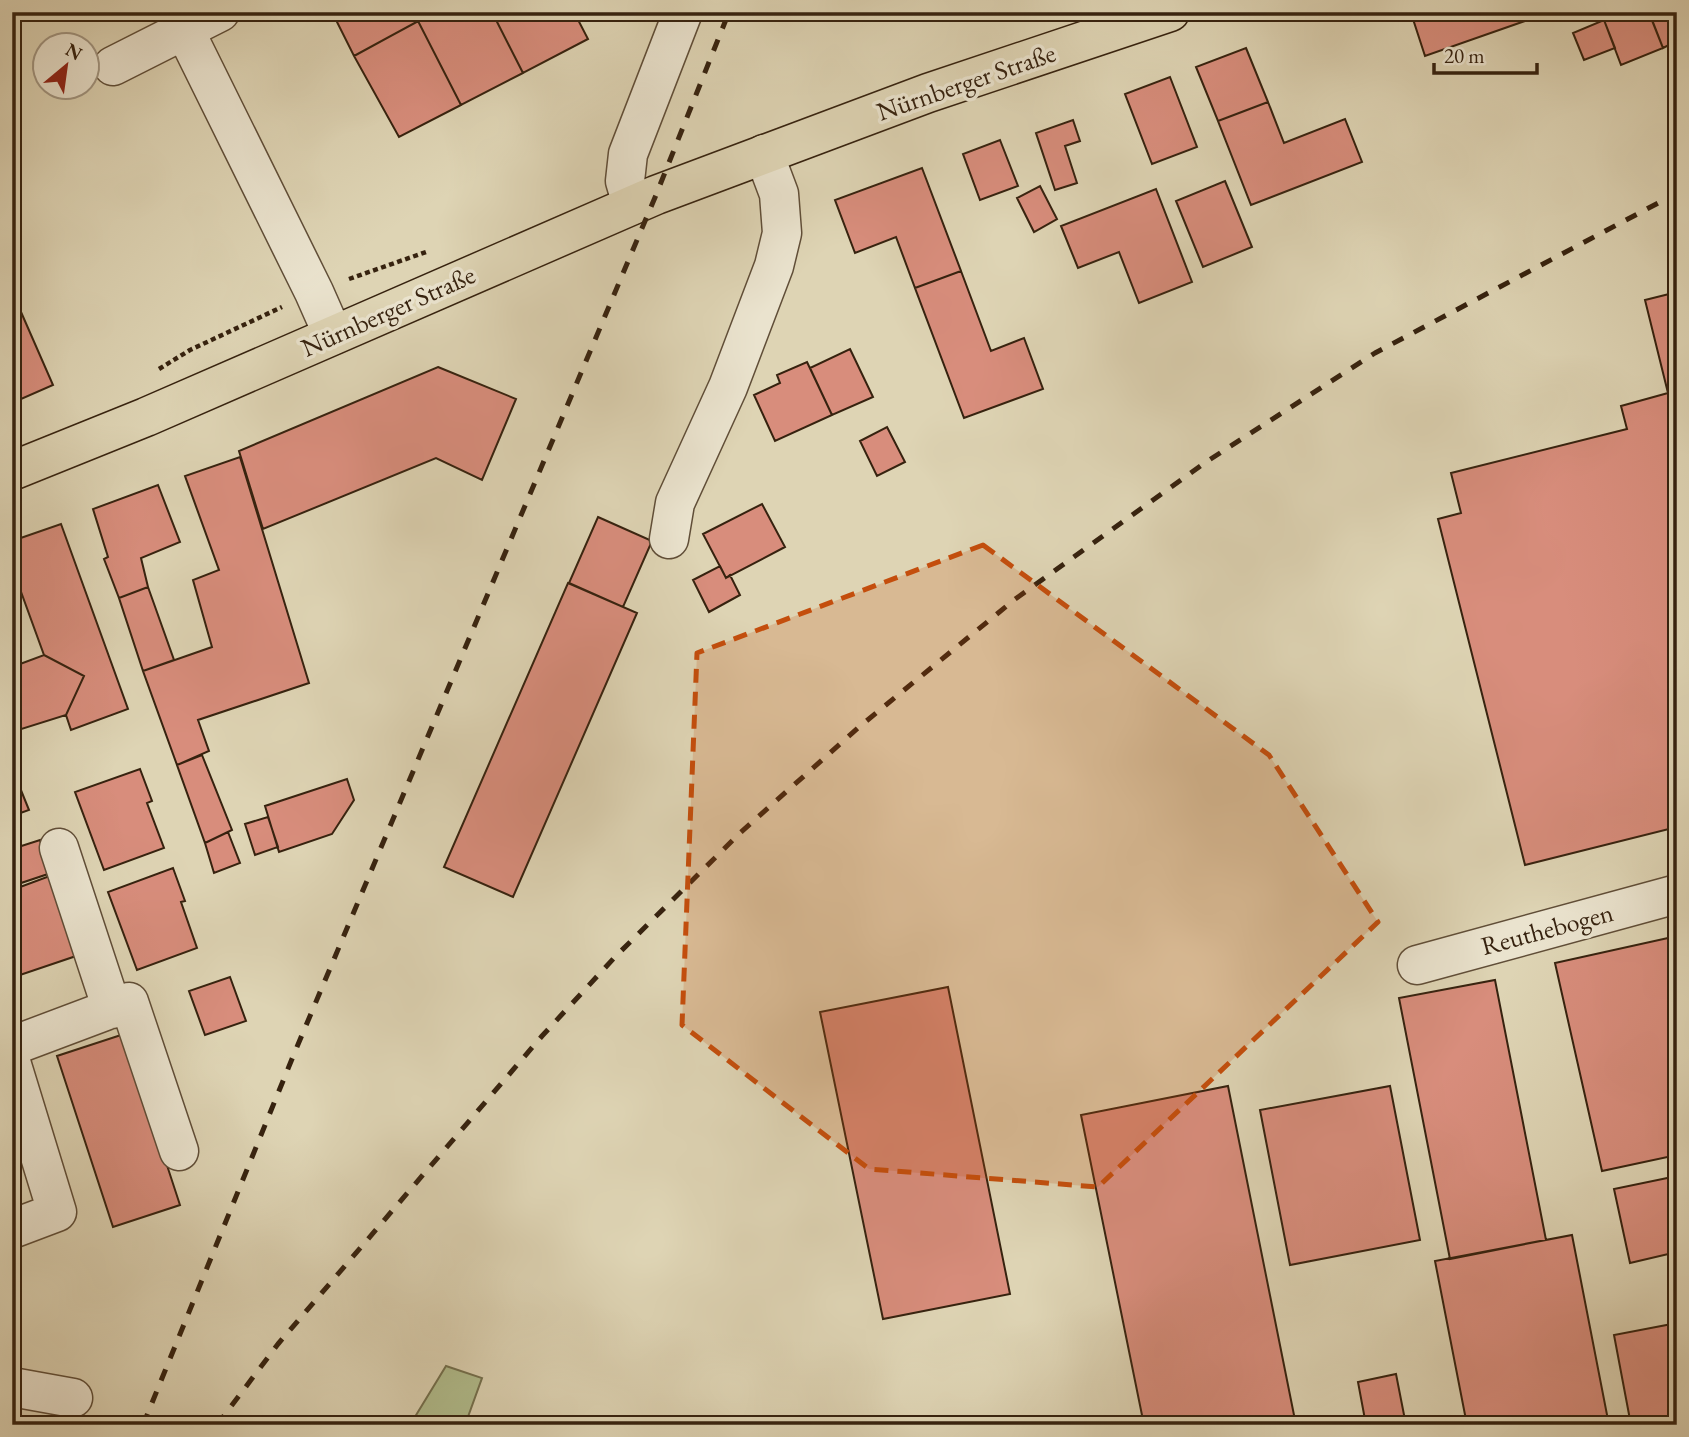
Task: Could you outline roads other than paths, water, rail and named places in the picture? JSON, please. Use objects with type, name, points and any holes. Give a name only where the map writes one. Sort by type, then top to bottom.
[{"type":"main road","name":"Nürnberger Straße","points":[[12,471],[146,417],[632,205],[929,93],[1170,12]]},
{"type":"street","points":[[113,66],[219,12]]},
{"type":"street","points":[[632,205],[625,181],[628,154],[683,12]]},
{"type":"street","points":[[185,31],[333,335]]},
{"type":"street","points":[[668,539],[675,503],[728,387],[774,265],[782,233],[779,194],[764,154]]},
{"type":"street","points":[[59,848],[112,1009]]},
{"type":"street","name":"Reuthebogen","points":[[1417,965],[1677,894]]},
{"type":"street","points":[[12,1046],[129,1002],[179,1151]]},
{"type":"street","points":[[12,1065],[57,1212],[12,1229]]},
{"type":"street","points":[[12,1387],[73,1398]]},
{"type":"railway","points":[[143,1425],[294,1054],[656,195],[729,12]]},
{"type":"railway","points":[[217,1425],[278,1344],[542,1036],[615,957],[740,833],[859,727],[1014,600],[1206,462],[1375,353],[1677,193]]}]
